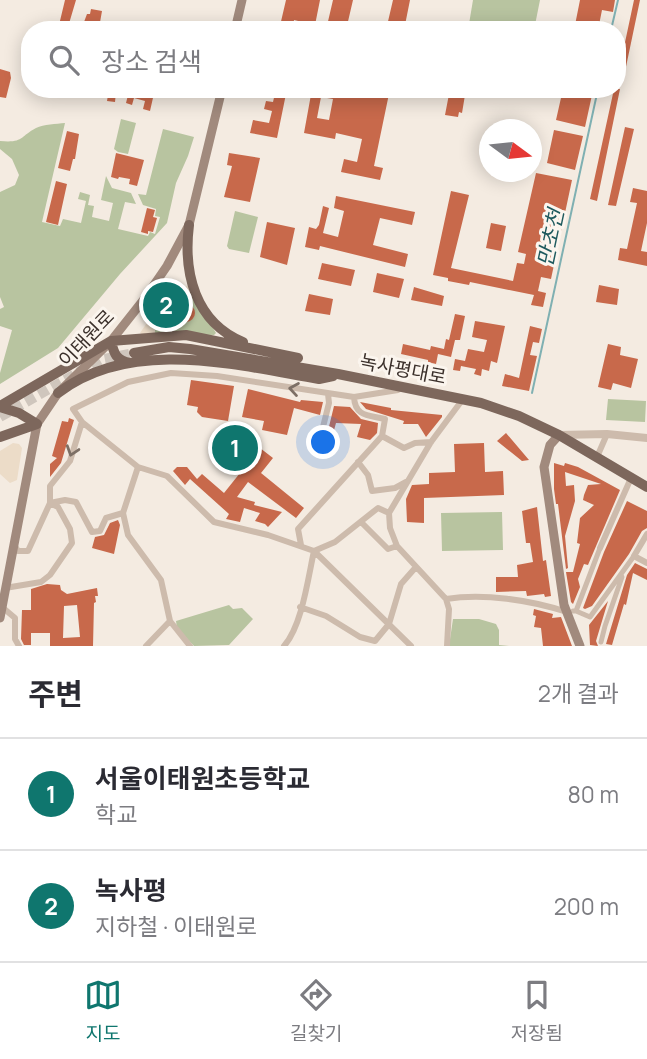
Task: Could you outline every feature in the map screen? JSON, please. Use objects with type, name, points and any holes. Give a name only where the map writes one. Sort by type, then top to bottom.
[{"type":"main road","points":[[237,21],[242,0]]},
{"type":"main road","name":"이태원로","points":[[0,618],[37,424],[58,393],[111,341],[160,277],[189,225],[220,98]]},
{"type":"main road","points":[[189,225],[187,258],[190,279],[197,298],[210,319],[222,331],[240,341],[298,358],[338,374]]},
{"type":"main road","points":[[0,406],[111,341],[186,335],[298,358]]},
{"type":"main road","points":[[111,341],[113,352],[120,361],[133,358],[215,362],[319,379],[338,374]]},
{"type":"main road","points":[[58,393],[76,379],[133,358]]},
{"type":"main road","name":"녹사평대로","points":[[338,374],[463,399],[508,411],[559,435],[647,487]]},
{"type":"main road","points":[[0,406],[37,424]]},
{"type":"main road","points":[[0,437],[37,424]]},
{"type":"main road","points":[[559,435],[550,445],[544,467],[571,612],[580,646]]},
{"type":"street","points":[[410,388],[354,397],[217,376],[171,373],[128,382],[73,409],[82,422],[138,467],[167,476],[214,522],[301,545],[314,551],[411,646]]},
{"type":"street","points":[[320,439],[329,403],[328,394]]},
{"type":"street","points":[[301,545],[298,529],[382,436],[385,419],[358,412],[354,397]]},
{"type":"street","points":[[446,646],[449,609],[446,600],[397,546],[390,528],[389,513],[430,442],[463,399]]},
{"type":"street","points":[[13,544],[18,551],[28,551],[50,503],[50,486],[70,461],[82,422]]},
{"type":"street","points":[[559,435],[607,434],[647,438]]},
{"type":"street","points":[[597,457],[607,434]]},
{"type":"street","points":[[382,436],[404,448],[415,443],[430,442]]},
{"type":"street","points":[[358,462],[368,475],[372,491],[395,488],[408,481]]},
{"type":"street","points":[[138,467],[123,513],[128,535],[161,580],[170,621],[190,646]]},
{"type":"street","points":[[571,612],[631,478]]},
{"type":"street","points":[[50,503],[65,500],[76,502],[92,532],[100,531],[106,518],[123,513]]},
{"type":"street","points":[[5,588],[41,582],[50,575],[72,543],[70,529],[58,507],[50,503]]},
{"type":"street","points":[[314,551],[335,542],[378,508],[389,513]]},
{"type":"street","points":[[361,522],[388,550],[397,546]]},
{"type":"street","points":[[446,600],[513,600],[590,617],[647,534]]},
{"type":"street","points":[[284,646],[290,639],[314,551]]},
{"type":"street","points":[[634,555],[647,563]]},
{"type":"street","points":[[300,607],[326,616],[360,637],[378,644],[389,624],[401,584],[416,567]]},
{"type":"street","points":[[601,642],[621,575]]},
{"type":"street","points":[[1,607],[15,618],[15,639],[19,646]]},
{"type":"street","points":[[146,646],[170,621]]},
{"type":"green space","points":[[473,0],[540,0],[536,21],[470,21]]},
{"type":"green space","points":[[121,119],[136,123],[128,154],[114,149]]},
{"type":"green space","points":[[65,123],[42,222],[60,226],[63,219],[81,223],[86,201],[78,199],[80,192],[90,195],[88,205],[94,206],[92,217],[109,221],[113,203],[101,200],[106,176],[112,188],[131,193],[136,204],[125,202],[118,229],[148,236],[150,232],[155,234],[160,217],[155,216],[156,209],[143,205],[138,194],[146,195],[163,129],[194,137],[176,183],[167,223],[58,348],[0,384],[0,373],[12,330],[0,326],[0,309],[4,307],[0,297],[0,192],[15,185],[19,175],[12,159],[0,149],[0,141],[21,139],[39,127]]},
{"type":"green space","points":[[235,211],[258,217],[249,253],[229,249],[227,246]]},
{"type":"green space","points":[[193,296],[216,333],[214,335],[155,334],[154,323],[160,309],[169,311],[174,304]]},
{"type":"green space","points":[[608,399],[646,401],[645,422],[606,420]]},
{"type":"green space","points":[[502,512],[503,550],[442,551],[441,513]]},
{"type":"green space","points":[[229,605],[233,609],[242,608],[253,619],[229,645],[194,646],[177,628],[176,621]]},
{"type":"green space","points":[[453,619],[479,619],[496,624],[499,630],[499,645],[509,646],[449,646]]},
{"type":"shaded area","points":[[174,284],[192,287],[193,296],[174,304],[174,317],[169,311],[160,309],[154,323],[155,334],[143,335],[140,333]]},
{"type":"shaded area","points":[[13,443],[22,448],[17,480],[10,483],[0,474],[0,451]]},
{"type":"building","points":[[65,0],[76,0],[70,21],[60,21]]},
{"type":"building","points":[[286,0],[320,0],[316,21],[281,21]]},
{"type":"building","points":[[333,0],[353,0],[348,21],[328,21]]},
{"type":"building","points":[[393,0],[410,0],[406,21],[388,21]]},
{"type":"building","points":[[580,0],[615,0],[613,12],[602,10],[600,21],[576,21]]},
{"type":"building","points":[[634,0],[640,0],[626,67],[626,38]]},
{"type":"building","points":[[91,9],[102,11],[100,21],[84,21],[87,14],[90,14]]},
{"type":"building","points":[[0,69],[10,72],[6,98],[0,97]]},
{"type":"building","points":[[127,98],[134,98],[132,105],[126,103]]},
{"type":"building","points":[[134,98],[153,98],[150,111],[143,109],[145,101]]},
{"type":"building","points":[[274,98],[285,98],[277,138],[250,133],[253,120],[269,123],[272,111],[264,109],[266,101],[273,102]]},
{"type":"building","points":[[310,98],[321,98],[317,118],[329,120],[333,99],[327,98],[388,98],[374,166],[383,168],[380,180],[341,172],[344,159],[357,162],[362,139],[336,133],[335,139],[304,133]]},
{"type":"building","points":[[448,98],[464,98],[462,113],[459,112],[458,117],[445,115]]},
{"type":"building","points":[[561,98],[591,98],[585,127],[556,120]]},
{"type":"building","points":[[612,98],[618,98],[597,201],[590,199]]},
{"type":"building","points":[[625,127],[634,129],[616,206],[608,205]]},
{"type":"building","points":[[554,130],[583,136],[575,170],[547,163]]},
{"type":"building","points":[[67,131],[79,134],[70,171],[58,168]]},
{"type":"building","points":[[116,153],[144,160],[137,186],[129,184],[130,179],[111,177]]},
{"type":"building","points":[[229,153],[260,158],[250,202],[224,197],[232,166],[227,165]]},
{"type":"building","points":[[542,174],[572,180],[551,279],[541,277],[538,291],[546,293],[543,307],[531,305],[534,295],[470,282],[469,285],[448,281],[448,278],[433,275],[451,191],[469,195],[451,268],[513,281],[517,263],[524,264],[526,254],[518,252],[534,182],[542,182]]},
{"type":"building","points":[[56,181],[67,184],[58,225],[46,222]]},
{"type":"building","points":[[633,188],[647,191],[647,223],[641,251],[647,252],[647,266],[618,260],[620,248],[627,249],[637,203],[630,202]]},
{"type":"building","points":[[336,196],[415,212],[412,225],[380,218],[373,245],[408,254],[405,267],[320,246],[319,250],[305,247],[309,227],[316,229],[319,225],[323,206],[329,208],[323,233],[338,237],[344,211],[334,208]]},
{"type":"building","points":[[147,208],[155,210],[153,217],[157,218],[153,232],[148,231],[148,234],[141,232]]},
{"type":"building","points":[[267,222],[295,228],[287,265],[260,257]]},
{"type":"building","points":[[491,223],[506,226],[501,251],[486,248]]},
{"type":"building","points":[[322,263],[355,270],[351,286],[318,279]]},
{"type":"building","points":[[377,273],[404,279],[399,298],[373,292]]},
{"type":"building","points":[[599,285],[619,289],[617,305],[596,302]]},
{"type":"building","points":[[414,287],[444,296],[442,306],[411,300]]},
{"type":"building","points":[[309,294],[333,299],[330,315],[305,311]]},
{"type":"building","points":[[182,304],[190,304],[195,313],[193,320],[182,322],[177,317],[177,309]]},
{"type":"building","points":[[455,314],[465,316],[460,340],[455,340],[451,357],[438,354],[436,364],[401,354],[403,344],[430,350],[431,346],[444,349]]},
{"type":"building","points":[[475,321],[505,326],[497,363],[491,361],[489,371],[482,369],[481,376],[474,374],[476,369],[461,366],[460,371],[453,370],[455,359],[465,361],[468,349],[484,352],[487,340],[472,337]]},
{"type":"building","points":[[530,326],[542,329],[539,343],[533,342],[530,355],[537,356],[529,391],[502,386],[505,374],[519,378]]},
{"type":"building","points":[[608,344],[621,347],[620,355],[638,359],[631,388],[613,383],[611,390],[598,387]]},
{"type":"building","points":[[191,380],[234,386],[228,421],[202,417],[197,412],[198,407],[187,405]]},
{"type":"building","points":[[248,389],[300,402],[323,402],[320,415],[294,408],[287,435],[262,430],[264,421],[242,417]]},
{"type":"building","points":[[360,402],[391,410],[442,417],[426,437],[418,424],[403,424],[404,421],[366,409]]},
{"type":"building","points":[[334,406],[350,407],[361,419],[378,423],[377,433],[370,440],[357,437],[361,424],[336,423],[331,441],[326,439]]},
{"type":"building","points":[[69,418],[74,420],[61,463],[50,477],[50,464],[57,458],[52,456],[62,421],[68,422]]},
{"type":"building","points":[[506,433],[529,460],[522,461],[497,441]]},
{"type":"building","points":[[484,443],[485,472],[503,471],[504,495],[424,498],[424,523],[407,522],[406,499],[412,485],[429,484],[429,473],[455,472],[454,444]]},
{"type":"building","points":[[260,448],[273,458],[261,473],[304,508],[296,518],[248,482],[237,497],[255,502],[254,505],[282,512],[268,527],[255,521],[260,513],[244,508],[240,522],[226,519],[229,514],[190,479],[185,485],[173,471],[177,467],[187,467],[197,479],[202,474],[224,493]]},
{"type":"building","points":[[554,463],[578,467],[620,490],[588,565],[584,564],[578,579],[580,587],[573,604],[566,572],[573,572],[580,544],[577,543],[580,518],[594,505],[583,500],[584,495],[588,485],[601,484],[565,472],[566,486],[574,485],[575,501],[565,536],[566,569],[554,489]]},
{"type":"building","points":[[627,501],[647,511],[647,528],[642,531],[592,606],[585,609],[583,608],[604,552]]},
{"type":"building","points":[[537,507],[543,561],[546,560],[551,596],[527,596],[526,591],[496,592],[496,577],[518,577],[517,565],[533,562],[530,543],[526,543],[522,511]]},
{"type":"building","points":[[118,520],[120,525],[114,554],[92,548],[95,537],[104,535],[110,523]]},
{"type":"building","points":[[635,563],[647,569],[647,580],[633,573],[626,605],[624,604],[612,645],[606,644],[627,575]]},
{"type":"building","points":[[47,584],[60,585],[61,590],[67,594],[97,588],[93,646],[50,646],[50,633],[31,633],[31,645],[24,645],[21,639],[22,610],[31,610],[31,589]],"holes":[[[77,605],[80,637],[63,638],[64,606]]]},
{"type":"building","points":[[608,601],[596,641],[598,646],[590,645],[589,625]]},
{"type":"building","points":[[534,609],[553,614],[552,618],[561,617],[572,646],[543,646],[541,628],[534,627]]},
{"type":"waterway","name":"만초천","points":[[613,21],[618,0]]},
{"type":"waterway","name":"만초천","points":[[532,393],[596,98]]},
{"type":"tunnel","points":[[0,417],[100,360],[134,353]]},
{"type":"place","name":"녹사평","points":[[166,305]]},
{"type":"place","name":"서울이태원초등학교","points":[[235,448]]}]
